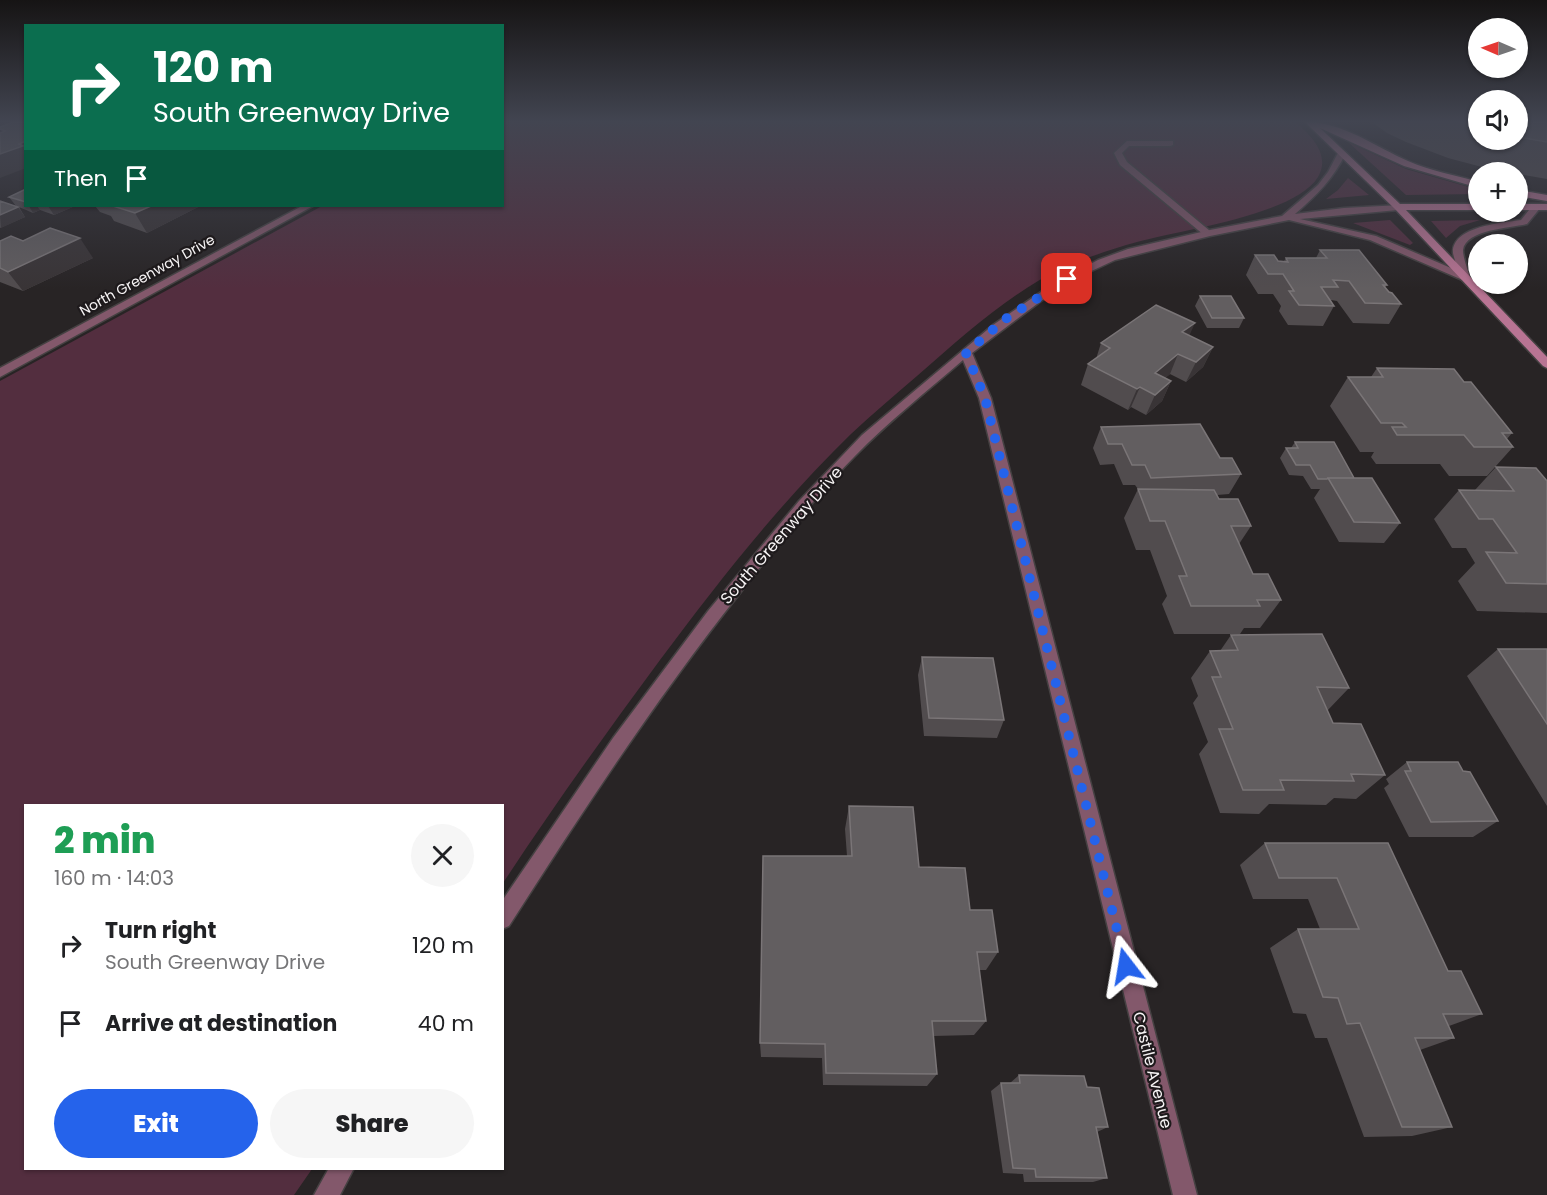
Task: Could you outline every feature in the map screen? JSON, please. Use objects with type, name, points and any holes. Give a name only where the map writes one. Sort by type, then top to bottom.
[{"type":"street","points":[[1141,178],[1207,232]]},
{"type":"street","points":[[1284,218],[1321,187],[1328,178]]},
{"type":"street","points":[[1368,178],[1547,364]]},
{"type":"street","points":[[1528,195],[1547,198]]},
{"type":"street","name":"North Greenway Drive","points":[[0,372],[306,207]]},
{"type":"street","points":[[1398,207],[1468,207]]},
{"type":"street","name":"South Greenway Drive","points":[[504,916],[581,799],[659,687],[797,511],[865,440],[1026,304],[1086,269],[1129,252],[1207,232],[1284,218],[1344,210],[1398,207]]},
{"type":"street","points":[[1528,207],[1543,208]]},
{"type":"street","points":[[1465,278],[1458,251],[1461,242],[1477,230],[1524,222],[1543,208]]},
{"type":"street","points":[[1284,218],[1373,238],[1465,278]]},
{"type":"street","name":"Castile Avenue","points":[[966,353],[985,398],[1185,1195]]},
{"type":"street","points":[[326,1195],[342,1170]]},
{"type":"shaded area","points":[[504,178],[1317,178],[1305,190],[1286,202],[1262,211],[1137,242],[1074,264],[1038,281],[975,326],[875,412],[799,487],[727,572],[560,798],[504,882],[504,804],[24,804],[24,1170],[311,1170],[294,1195],[0,1195],[0,381],[320,207],[504,207]]},
{"type":"shaded area","points":[[1348,178],[1369,195],[1326,199],[1338,190]]},
{"type":"shaded area","points":[[1387,178],[1436,178],[1468,187],[1468,194],[1406,195]]},
{"type":"shaded area","points":[[1390,220],[1413,243],[1410,245],[1353,223]]},
{"type":"shaded area","points":[[1431,221],[1473,222],[1460,226],[1446,238]]},
{"type":"building","points":[[24,190],[24,201],[9,197]]},
{"type":"building","points":[[0,201],[18,207],[0,215]]},
{"type":"building","points":[[116,207],[149,207],[135,213]]},
{"type":"building","points":[[50,228],[80,238],[8,272],[0,268],[0,241],[11,236],[23,241]]},
{"type":"building","points":[[1320,250],[1359,250],[1387,285],[1383,285],[1401,304],[1365,303],[1349,281],[1333,280],[1338,287],[1321,287],[1334,306],[1299,305],[1289,291],[1294,291],[1283,274],[1268,274],[1255,255],[1274,255],[1278,261],[1288,262],[1286,258],[1327,258]]},
{"type":"building","points":[[1200,296],[1231,296],[1244,318],[1212,318]]},
{"type":"building","points":[[1156,305],[1195,323],[1182,332],[1213,347],[1196,362],[1178,354],[1155,373],[1171,381],[1155,395],[1140,387],[1137,389],[1088,364],[1110,348],[1101,343]]},
{"type":"building","points":[[1377,368],[1454,369],[1464,382],[1471,382],[1512,433],[1502,433],[1513,447],[1474,447],[1464,435],[1397,435],[1392,427],[1406,427],[1402,423],[1381,423],[1348,377],[1383,377]]},
{"type":"building","points":[[1200,424],[1220,458],[1232,458],[1241,474],[1151,478],[1145,465],[1132,465],[1122,444],[1108,444],[1101,427]]},
{"type":"building","points":[[1295,442],[1334,442],[1354,478],[1318,479],[1310,465],[1296,465],[1286,448],[1298,448]]},
{"type":"building","points":[[1496,467],[1536,468],[1547,481],[1547,584],[1506,583],[1486,552],[1517,553],[1493,519],[1479,519],[1459,490],[1514,491]]},
{"type":"building","points":[[1328,478],[1372,478],[1400,523],[1354,522]]},
{"type":"building","points":[[1138,489],[1214,490],[1219,499],[1238,499],[1251,526],[1231,526],[1253,574],[1268,574],[1281,600],[1257,600],[1260,606],[1191,606],[1179,576],[1187,576],[1165,521],[1150,521]]},
{"type":"building","points":[[1322,634],[1349,688],[1317,687],[1333,723],[1361,724],[1385,775],[1351,774],[1354,781],[1280,780],[1284,790],[1243,790],[1219,729],[1233,729],[1212,677],[1221,677],[1210,651],[1238,650],[1231,635]]},
{"type":"building","points":[[1498,649],[1547,649],[1547,724]]},
{"type":"building","points":[[922,657],[993,658],[1004,720],[929,718]]},
{"type":"building","points":[[1407,762],[1458,762],[1463,771],[1470,772],[1498,821],[1431,822],[1405,771],[1411,771]]},
{"type":"building","points":[[849,806],[913,807],[919,867],[965,868],[970,910],[992,910],[998,952],[977,952],[986,1021],[932,1021],[937,1074],[826,1073],[825,1044],[760,1043],[763,856],[852,856]]},
{"type":"building","points":[[1265,843],[1388,843],[1448,971],[1461,971],[1482,1014],[1443,1014],[1454,1038],[1415,1038],[1452,1127],[1402,1127],[1360,1023],[1347,1024],[1338,998],[1323,997],[1298,929],[1359,929],[1337,878],[1279,878]]},
{"type":"building","points":[[1019,1075],[1084,1076],[1087,1087],[1099,1088],[1108,1127],[1096,1127],[1107,1178],[1036,1177],[1035,1169],[1013,1168],[1001,1083],[1020,1083]]},
{"type":"route","points":[[1067,279],[1004,320],[966,353],[985,398],[1126,966]]}]
